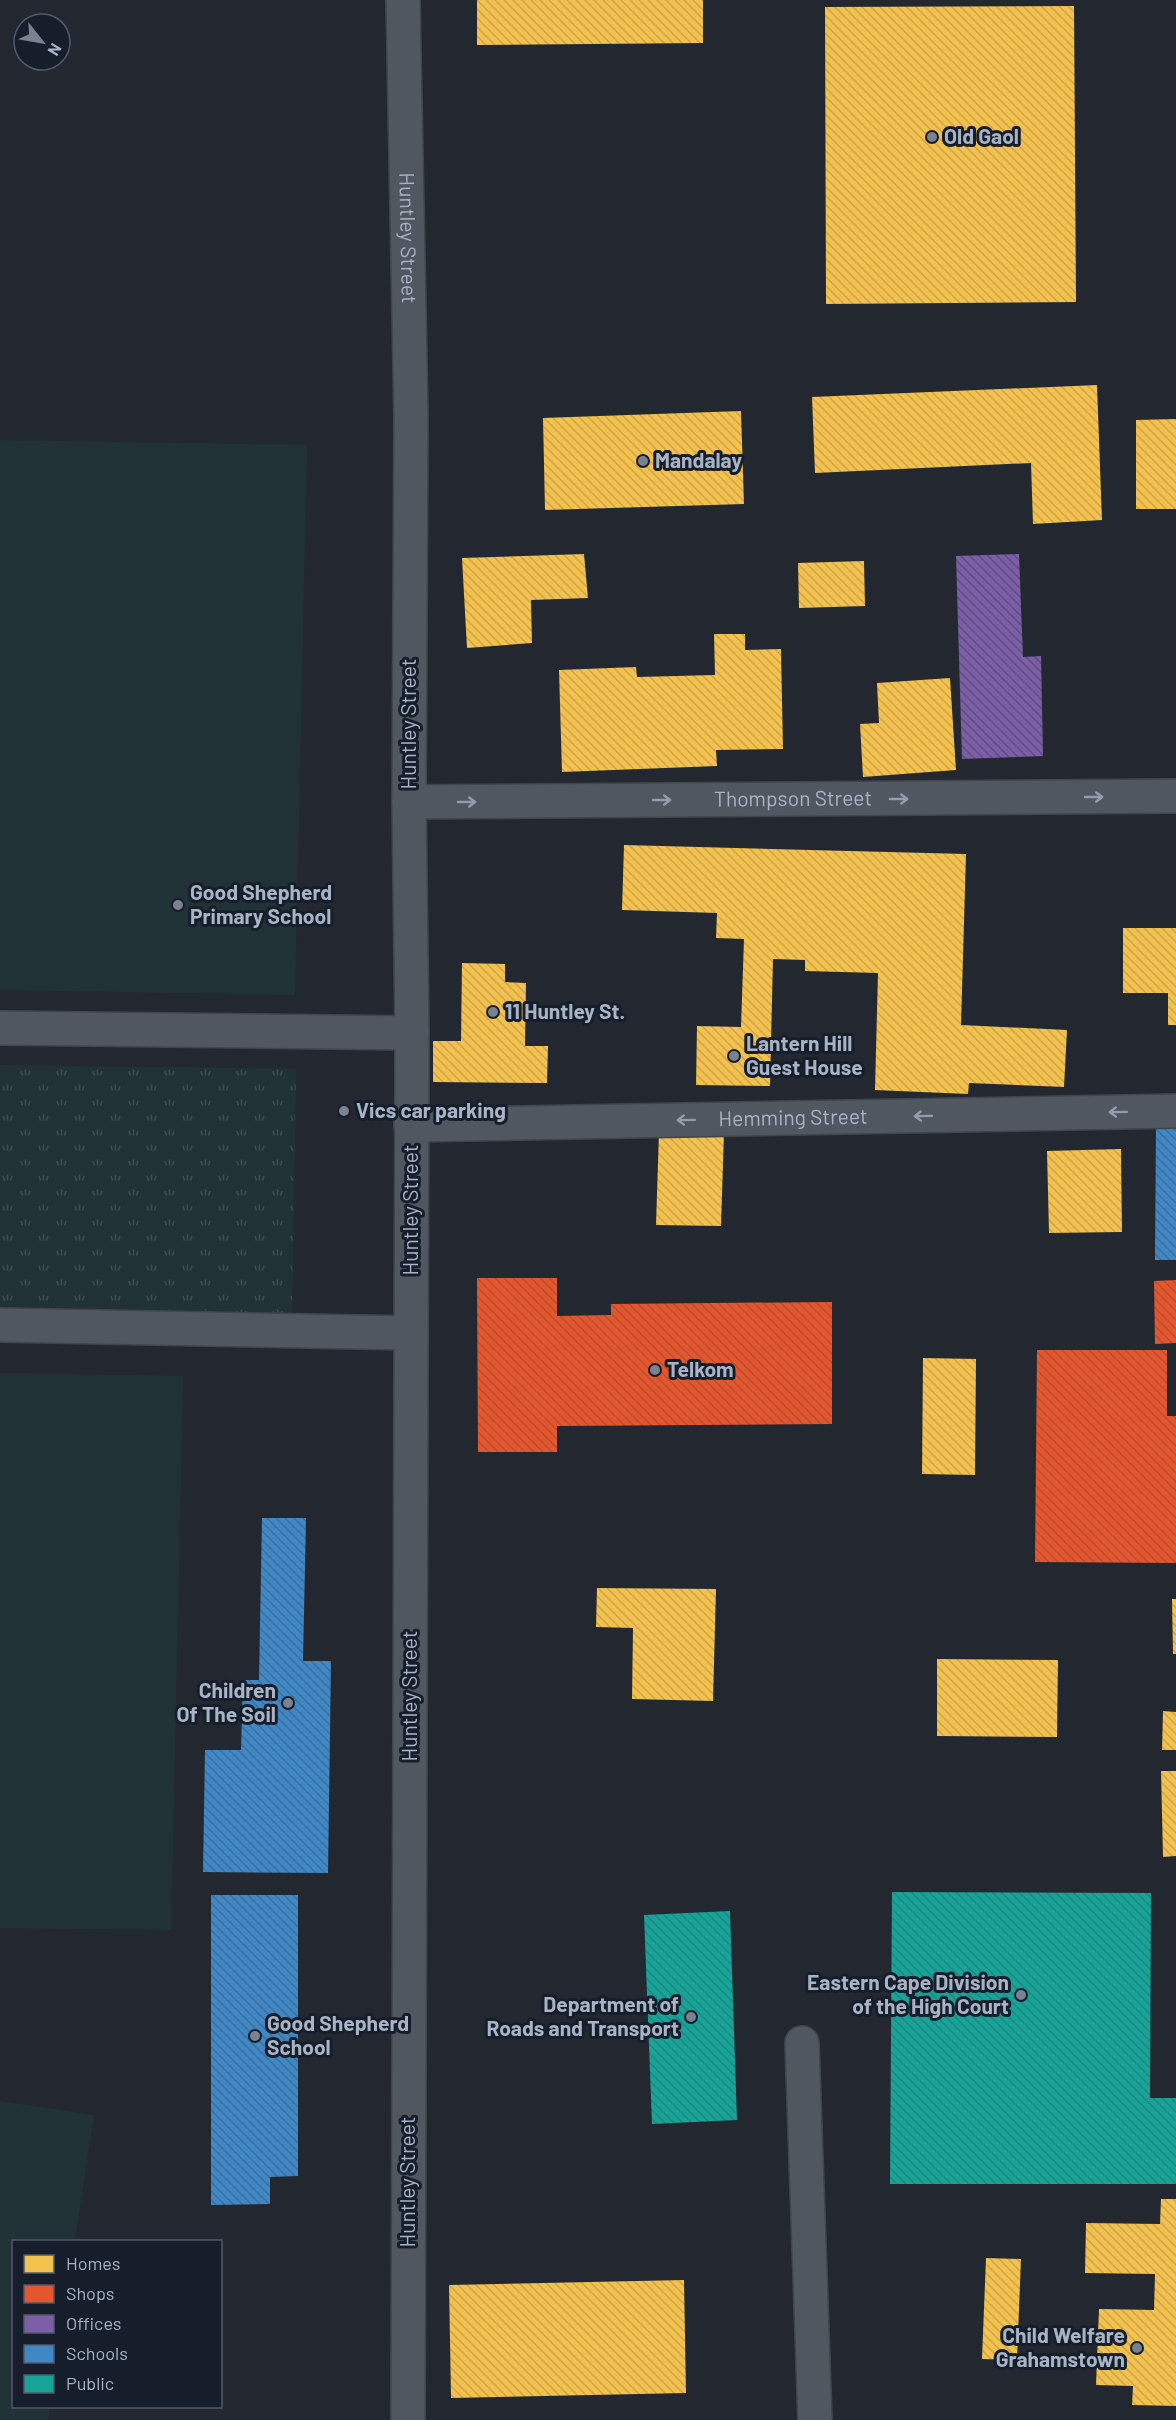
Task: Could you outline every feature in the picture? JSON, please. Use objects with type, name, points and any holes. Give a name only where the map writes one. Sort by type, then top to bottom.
[{"type":"street","name":"Huntley Street","points":[[403,0],[411,418],[409,802],[412,1033],[408,2420]]},
{"type":"street","name":"Thompson Street","points":[[409,802],[1176,796]]},
{"type":"street","points":[[0,1028],[412,1033]]},
{"type":"street","name":"Hemming Street","points":[[411,1125],[1176,1111]]},
{"type":"street","points":[[0,1324],[411,1333]]},
{"type":"street","points":[[802,2043],[815,2420]]},
{"type":"green space","points":[[0,440],[307,445],[295,995],[0,990]]},
{"type":"green space","points":[[0,1065],[296,1069],[292,1313],[0,1309]]},
{"type":"green space","points":[[0,1373],[183,1376],[171,1930],[0,1928]]},
{"type":"green space","points":[[0,2101],[94,2115],[75,2240],[12,2240],[12,2408],[50,2408],[48,2420],[0,2420]]},
{"type":"building: Homes","points":[[477,0],[703,0],[703,43],[477,45]]},
{"type":"building: Homes","points":[[1074,6],[1076,302],[826,304],[825,7]]},
{"type":"building: Homes","points":[[1097,385],[1102,520],[1033,524],[1031,463],[815,473],[812,397]]},
{"type":"building: Homes","name":"Mandalay","points":[[741,411],[744,504],[545,510],[543,418]]},
{"type":"building: Homes","points":[[1176,419],[1176,509],[1136,509],[1136,420]]},
{"type":"building: Homes","points":[[584,554],[588,598],[531,600],[532,643],[467,648],[462,558]]},
{"type":"building: Homes","points":[[864,561],[865,606],[799,608],[798,563]]},
{"type":"building: Homes","points":[[714,634],[745,634],[745,650],[781,649],[783,749],[716,750],[717,766],[562,772],[559,670],[636,667],[637,677],[715,675]]},
{"type":"building: Homes","points":[[950,678],[956,770],[863,777],[860,724],[879,723],[877,683]]},
{"type":"building: Homes","points":[[624,845],[966,854],[961,1025],[1067,1030],[1064,1087],[969,1083],[968,1094],[875,1090],[878,973],[805,971],[805,960],[773,959],[770,1086],[696,1085],[697,1026],[741,1027],[744,939],[716,938],[717,913],[622,910]]},
{"type":"building: Homes","points":[[1123,928],[1176,928],[1176,1025],[1168,1025],[1168,993],[1123,993]]},
{"type":"building: Homes","name":"11 Huntley St.","points":[[462,963],[505,964],[505,982],[526,983],[525,1046],[548,1046],[547,1083],[433,1082],[433,1041],[461,1041]]},
{"type":"building: Homes","points":[[659,1132],[724,1133],[721,1226],[656,1225]]},
{"type":"building: Homes","points":[[1121,1149],[1122,1232],[1049,1233],[1047,1151]]},
{"type":"building: Homes","points":[[923,1358],[976,1359],[975,1475],[922,1474]]},
{"type":"building: Homes","points":[[597,1588],[716,1589],[713,1701],[632,1699],[633,1628],[596,1627]]},
{"type":"building: Homes","points":[[1172,1599],[1176,1599],[1176,1654],[1173,1654]]},
{"type":"building: Homes","points":[[937,1659],[1058,1660],[1057,1737],[937,1736]]},
{"type":"building: Homes","points":[[1163,1711],[1176,1712],[1176,1750],[1162,1750]]},
{"type":"building: Homes","points":[[1161,1771],[1176,1771],[1176,1856],[1163,1857]]},
{"type":"building: Homes","points":[[1161,2199],[1176,2199],[1176,2406],[1132,2405],[1133,2386],[1096,2385],[1099,2309],[1154,2310],[1155,2274],[1085,2273],[1086,2223],[1160,2224]]},
{"type":"building: Homes","points":[[986,2258],[1021,2259],[1017,2360],[982,2359]]},
{"type":"building: Homes","points":[[684,2280],[686,2393],[451,2398],[449,2285]]},
{"type":"building: Shops","name":"Telkom","points":[[477,1278],[557,1278],[557,1316],[611,1315],[611,1304],[832,1302],[832,1424],[557,1426],[557,1452],[478,1452]]},
{"type":"building: Shops","points":[[1176,1280],[1176,1343],[1155,1344],[1154,1281]]},
{"type":"building: Shops","points":[[1037,1350],[1167,1350],[1167,1416],[1176,1416],[1176,1563],[1035,1562]]},
{"type":"building: Offices","points":[[1019,554],[1023,657],[1041,656],[1043,756],[962,759],[956,556]]},
{"type":"building: Schools","points":[[1156,1124],[1176,1124],[1176,1260],[1155,1260]]},
{"type":"building: Schools","points":[[262,1518],[306,1518],[303,1661],[331,1661],[328,1873],[203,1872],[205,1750],[241,1750],[243,1680],[259,1680]]},
{"type":"building: Schools","name":"Good Shepherd School","points":[[211,1895],[298,1895],[298,2176],[270,2177],[270,2204],[211,2205]]},
{"type":"building: Public","name":"Eastern Cape Division of the High Court","points":[[892,1892],[1151,1893],[1150,2098],[1176,2098],[1176,2184],[890,2184]]},
{"type":"building: Public","name":"Department of Roads and Transport","points":[[730,1911],[737,2120],[652,2124],[644,1915]]},
{"type":"place","name":"Old Gaol","points":[[932,137]]},
{"type":"place","name":"Mandalay","points":[[643,461]]},
{"type":"place","name":"Good Shepherd Primary School","points":[[178,905]]},
{"type":"place","name":"11 Huntley St.","points":[[493,1012]]},
{"type":"place","name":"Lantern Hill Guest House","points":[[734,1056]]},
{"type":"place","name":"Vics car parking","points":[[344,1111]]},
{"type":"place","name":"Telkom","points":[[655,1370]]},
{"type":"place","name":"Children Of The Soil","points":[[288,1703]]},
{"type":"place","name":"Eastern Cape Division of the High Court","points":[[1021,1995]]},
{"type":"place","name":"Department of Roads and Transport","points":[[691,2017]]},
{"type":"place","name":"Good Shepherd School","points":[[255,2036]]},
{"type":"place","name":"Child Welfare Grahamstown","points":[[1137,2348]]}]
